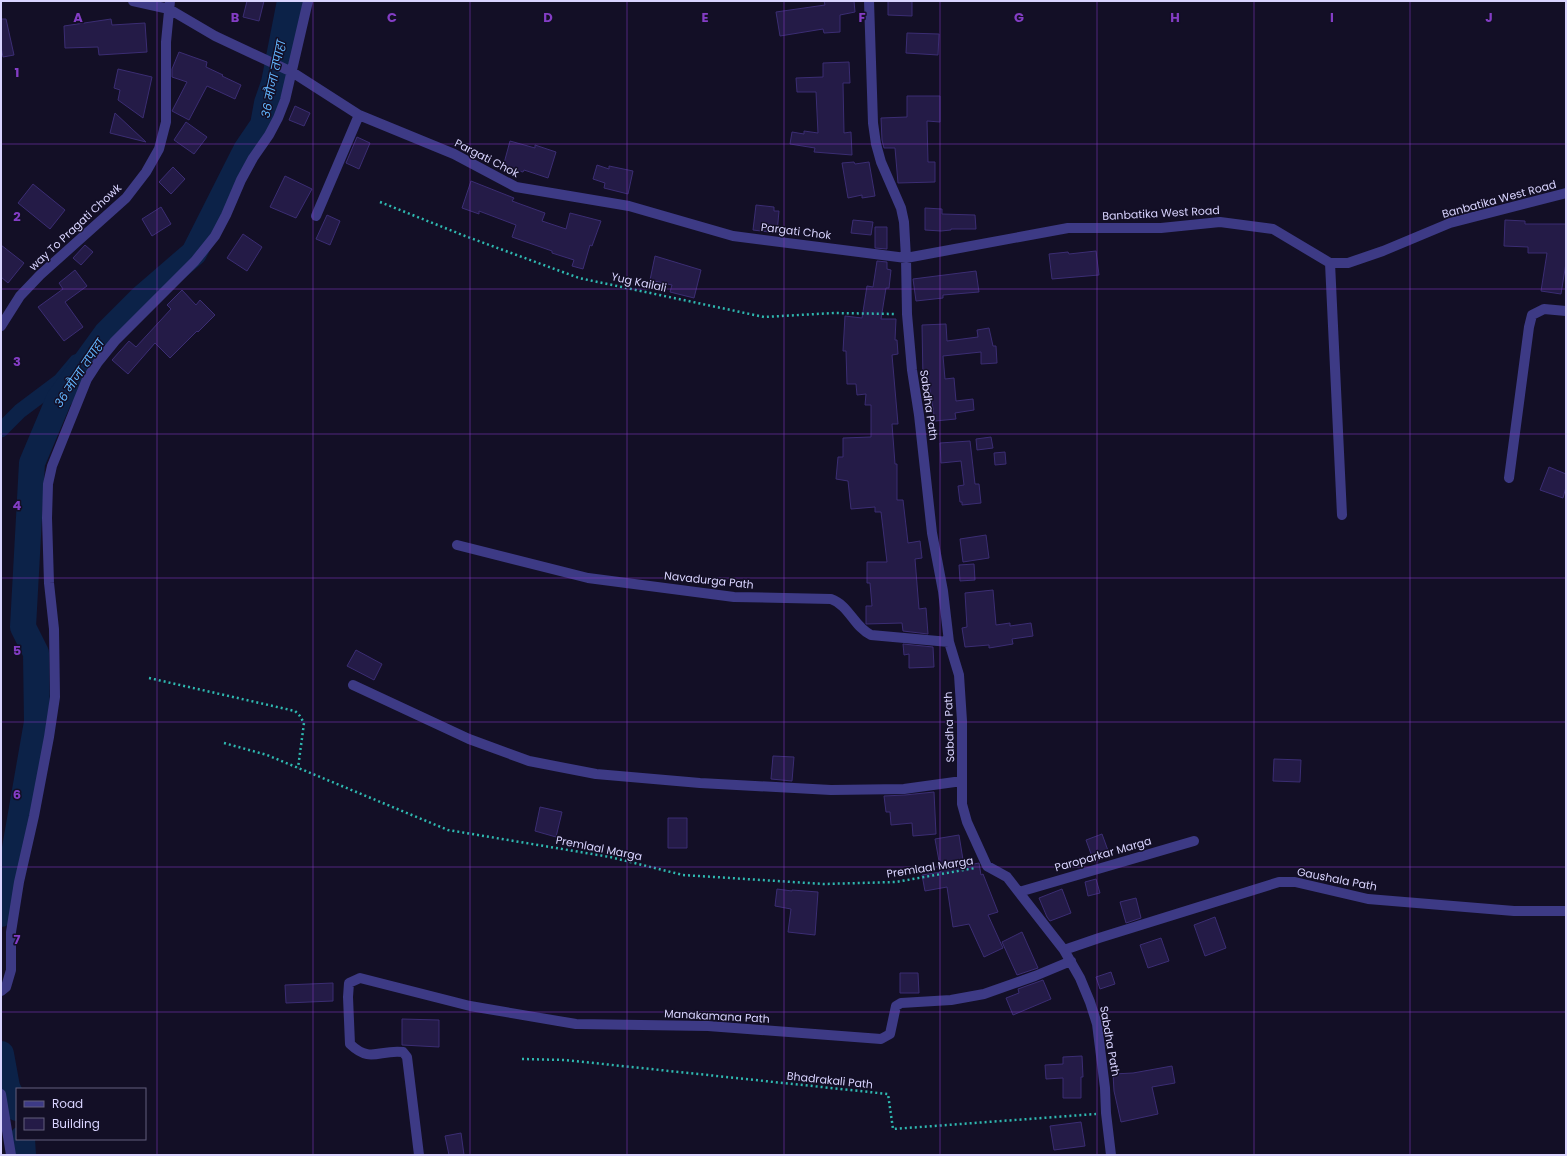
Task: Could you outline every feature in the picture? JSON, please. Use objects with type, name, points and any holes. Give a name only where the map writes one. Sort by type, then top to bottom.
[{"type":"street","name":"Pargati Chok","points":[[133,1],[169,5],[215,36],[289,70],[359,115],[454,154],[516,187],[629,206],[733,236],[906,258]]},
{"type":"street","points":[[1,991],[6,987],[11,970],[11,932],[19,882],[46,751],[55,697],[54,629],[49,583],[47,518],[48,484],[52,466],[87,379],[98,362],[115,341],[194,261],[214,236],[226,215],[241,180],[253,158],[269,135],[285,100],[289,70],[308,1]]},
{"type":"street","name":"Sabdha Path","points":[[869,1],[873,124],[881,162],[901,208],[904,222],[906,258],[906,314],[912,370],[919,415],[932,533],[943,591],[949,642],[959,675],[962,721],[962,804],[967,822],[987,866],[1007,877],[1064,950],[1071,961],[1090,1002],[1097,1024],[1106,1088],[1106,1113],[1111,1155]]},
{"type":"street","name":"way To Pragati Chowk","points":[[1,326],[20,296],[40,275],[126,198],[146,172],[159,149],[166,122],[166,42],[169,5]]},
{"type":"street","points":[[316,216],[359,115]]},
{"type":"street","name":"Banbatika West Road","points":[[906,258],[1068,228],[1161,228],[1220,222],[1274,229],[1330,263],[1348,264],[1450,223],[1566,193]]},
{"type":"street","points":[[1330,263],[1342,515]]},
{"type":"street","points":[[1508,478],[1532,314],[1544,309],[1566,311]]},
{"type":"street","name":"Navadurga Path","points":[[457,545],[588,578],[734,597],[831,599],[840,603],[863,630],[872,634],[949,642]]},
{"type":"street","points":[[353,685],[469,739],[529,760],[596,774],[700,783],[831,790],[904,789],[962,781]]},
{"type":"street","name":"Paroparkar Marga","points":[[1019,892],[1194,841]]},
{"type":"street","name":"Gaushala Path","points":[[1064,950],[1283,882],[1295,882],[1368,899],[1514,911],[1566,911]]},
{"type":"street","name":"Manakamana Path","points":[[419,1155],[407,1057],[403,1052],[393,1050],[370,1056],[357,1051],[350,1044],[348,997],[349,983],[360,978],[470,1006],[576,1024],[708,1026],[881,1039],[890,1034],[896,1006],[901,1003],[951,1000],[984,994],[1035,976],[1071,961]]},
{"type":"street","points":[[1,1094],[11,1155]]},
{"type":"path","name":"Yug Kailali","points":[[380,202],[466,236],[587,280],[764,317],[834,313],[906,314]]},
{"type":"path","points":[[149,678],[295,711],[304,723],[298,768]]},
{"type":"path","name":"Premlaal Marga","points":[[224,743],[267,755],[448,830],[610,857],[682,875],[824,884],[896,882],[987,866]]},
{"type":"path","name":"Bhadrakali Path","points":[[522,1058],[565,1060],[888,1094],[892,1129],[1106,1113]]},
{"type":"building","points":[[247,1],[264,1],[259,21],[243,17]]},
{"type":"building","points":[[824,1],[854,1],[855,12],[840,15],[840,32],[824,33],[823,29],[780,36],[776,12],[825,5]]},
{"type":"building","points":[[888,1],[912,1],[912,16],[888,15]]},
{"type":"building","points":[[1,19],[6,19],[14,55],[3,57],[1,47]]},
{"type":"building","points":[[111,19],[112,25],[145,23],[147,52],[99,55],[98,47],[65,48],[64,26]]},
{"type":"building","points":[[907,33],[939,34],[938,55],[906,53]]},
{"type":"building","points":[[179,52],[207,62],[206,67],[241,85],[235,99],[207,86],[189,120],[172,111],[187,82],[172,77],[172,69]]},
{"type":"building","points":[[849,62],[850,83],[843,83],[844,133],[851,132],[852,155],[814,152],[815,148],[790,144],[792,132],[804,134],[804,131],[818,133],[816,92],[797,92],[796,78],[823,77],[823,63]]},
{"type":"building","points":[[118,69],[152,77],[143,118],[118,100],[120,90],[114,88]]},
{"type":"building","points":[[907,96],[940,96],[940,122],[927,121],[928,162],[935,162],[935,182],[898,183],[895,148],[884,148],[881,118],[907,117]]},
{"type":"building","points":[[295,106],[310,113],[304,126],[289,120]]},
{"type":"building","points":[[115,113],[146,142],[110,133]]},
{"type":"building","points":[[186,122],[207,137],[194,154],[174,140]]},
{"type":"building","points":[[357,137],[370,143],[359,169],[346,163]]},
{"type":"building","points":[[510,141],[535,148],[535,145],[556,152],[548,178],[524,170],[523,172],[503,167]]},
{"type":"building","points":[[854,162],[855,164],[869,162],[875,196],[862,198],[862,195],[848,198],[842,163]]},
{"type":"building","points":[[597,165],[609,169],[609,166],[633,171],[628,194],[604,188],[605,183],[593,179]]},
{"type":"building","points":[[173,167],[185,179],[171,194],[159,182]]},
{"type":"building","points":[[285,176],[312,189],[296,218],[270,207]]},
{"type":"building","points":[[471,181],[514,198],[512,201],[545,213],[542,221],[566,229],[570,213],[601,221],[592,246],[590,245],[583,269],[572,266],[574,260],[512,237],[516,225],[479,211],[479,214],[462,208]]},
{"type":"building","points":[[33,184],[65,210],[50,229],[18,203]]},
{"type":"building","points":[[756,205],[774,207],[774,211],[779,211],[777,233],[753,230]]},
{"type":"building","points":[[161,207],[171,224],[152,236],[142,219]]},
{"type":"building","points":[[925,208],[942,209],[942,214],[975,215],[976,229],[951,229],[941,231],[925,230]]},
{"type":"building","points":[[327,215],[340,221],[330,245],[316,239]]},
{"type":"building","points":[[853,220],[873,222],[871,235],[851,233]]},
{"type":"building","points":[[1505,220],[1525,221],[1525,224],[1566,224],[1566,263],[1561,294],[1541,291],[1547,253],[1528,253],[1528,247],[1504,246]]},
{"type":"building","points":[[875,227],[887,227],[887,249],[875,248]]},
{"type":"building","points":[[243,234],[262,247],[247,271],[227,258]]},
{"type":"building","points":[[1,245],[24,263],[8,283],[1,277]]},
{"type":"building","points":[[85,245],[93,252],[81,265],[73,258]]},
{"type":"building","points":[[1096,251],[1099,275],[1052,279],[1049,254],[1068,252],[1069,254]]},
{"type":"building","points":[[655,256],[701,270],[694,298],[670,292],[672,285],[650,280]]},
{"type":"building","points":[[877,261],[887,262],[887,269],[891,270],[889,288],[886,288],[881,319],[896,319],[895,340],[897,340],[898,354],[892,355],[898,424],[892,424],[895,464],[897,464],[897,500],[903,500],[908,543],[920,541],[922,558],[915,559],[919,609],[926,608],[928,634],[903,631],[902,623],[866,624],[866,606],[872,606],[870,583],[867,583],[867,562],[887,562],[881,512],[875,512],[875,507],[851,509],[848,481],[836,479],[838,457],[843,457],[843,438],[871,437],[871,405],[865,405],[866,394],[857,395],[856,384],[847,384],[846,351],[843,351],[845,316],[862,318],[867,286],[873,287]]},
{"type":"building","points":[[75,270],[87,286],[65,302],[83,327],[64,341],[38,307],[63,289],[59,283]]},
{"type":"building","points":[[976,271],[979,292],[943,295],[943,298],[916,301],[913,279]]},
{"type":"building","points":[[182,290],[196,305],[200,300],[215,315],[170,358],[155,343],[128,374],[112,360],[129,341],[136,347],[171,309],[167,305]]},
{"type":"building","points":[[946,324],[947,341],[978,337],[977,330],[989,328],[993,346],[996,346],[997,363],[981,364],[981,352],[943,356],[945,379],[954,378],[956,401],[973,399],[974,410],[955,413],[956,419],[935,421],[928,378],[923,379],[922,325]]},
{"type":"building","points":[[991,437],[993,448],[977,450],[976,439]]},
{"type":"building","points":[[970,441],[975,484],[979,484],[981,503],[962,505],[962,502],[960,502],[958,486],[964,485],[961,461],[941,463],[940,443]]},
{"type":"building","points":[[1005,452],[1006,464],[995,465],[994,453]]},
{"type":"building","points":[[1549,467],[1566,474],[1566,487],[1563,498],[1540,490]]},
{"type":"building","points":[[986,535],[989,558],[963,562],[960,539]]},
{"type":"building","points":[[974,564],[975,580],[960,581],[959,565]]},
{"type":"building","points":[[993,590],[996,625],[1010,623],[1010,626],[1031,623],[1033,636],[1012,639],[1013,644],[989,648],[989,645],[965,647],[962,628],[967,627],[965,593]]},
{"type":"building","points":[[903,644],[933,647],[934,667],[909,668],[909,654],[904,655]]},
{"type":"building","points":[[356,650],[382,664],[374,680],[347,666]]},
{"type":"building","points":[[773,756],[794,757],[792,781],[771,779]]},
{"type":"building","points":[[1274,759],[1301,760],[1300,782],[1273,781]]},
{"type":"building","points":[[934,792],[936,834],[913,836],[912,823],[891,825],[890,812],[886,812],[884,796]]},
{"type":"building","points":[[540,807],[562,812],[556,837],[535,831]]},
{"type":"building","points":[[668,818],[687,818],[687,848],[668,848]]},
{"type":"building","points":[[1102,834],[1110,856],[1094,862],[1086,840]]},
{"type":"building","points":[[959,835],[964,866],[979,863],[981,875],[983,874],[998,912],[988,915],[1003,948],[984,957],[969,924],[953,927],[947,887],[925,891],[922,875],[941,872],[935,839]]},
{"type":"building","points":[[1096,879],[1100,893],[1088,896],[1085,882]]},
{"type":"building","points":[[777,889],[818,892],[815,935],[788,932],[791,909],[775,906]]},
{"type":"building","points":[[1062,889],[1071,913],[1050,921],[1039,898]]},
{"type":"building","points":[[1136,898],[1141,918],[1126,923],[1120,902]]},
{"type":"building","points":[[1215,917],[1226,948],[1205,956],[1194,925]]},
{"type":"building","points":[[1022,932],[1038,968],[1017,975],[1002,942]]},
{"type":"building","points":[[1161,938],[1169,961],[1148,968],[1140,945]]},
{"type":"building","points":[[1111,972],[1115,984],[1100,989],[1096,977]]},
{"type":"building","points":[[900,973],[918,973],[919,993],[900,993]]},
{"type":"building","points":[[1043,980],[1051,999],[1013,1015],[1006,998],[1019,993],[1018,989]]},
{"type":"building","points":[[333,983],[333,1001],[286,1003],[285,985]]},
{"type":"building","points":[[402,1019],[439,1020],[439,1047],[402,1045]]},
{"type":"building","points":[[1082,1056],[1083,1077],[1081,1077],[1081,1098],[1063,1098],[1063,1078],[1046,1079],[1045,1065],[1063,1064],[1063,1057]]},
{"type":"building","points":[[1172,1066],[1175,1083],[1152,1087],[1158,1114],[1121,1122],[1114,1091],[1113,1074],[1133,1073]]},
{"type":"building","points":[[1081,1122],[1085,1146],[1054,1150],[1050,1126]]},
{"type":"building","points":[[461,1133],[464,1155],[449,1155],[445,1136]]},
{"type":"waterway","name":"३६ मौजा तपाहा","points":[[1,914],[11,871],[37,722],[36,653],[23,627],[32,463],[59,399],[106,334],[143,297],[194,253],[246,150],[263,125],[267,103],[274,83],[290,1]]},
{"type":"waterway","points":[[1,430],[20,411],[60,381],[76,362],[90,356]]},
{"type":"waterway","name":"३६ मौजा तपाहा","points":[[1,1054],[7,1087],[16,1106]]},
{"type":"waterway","name":"३६ मौजा तपाहा","points":[[22,1140],[23,1155]]}]
